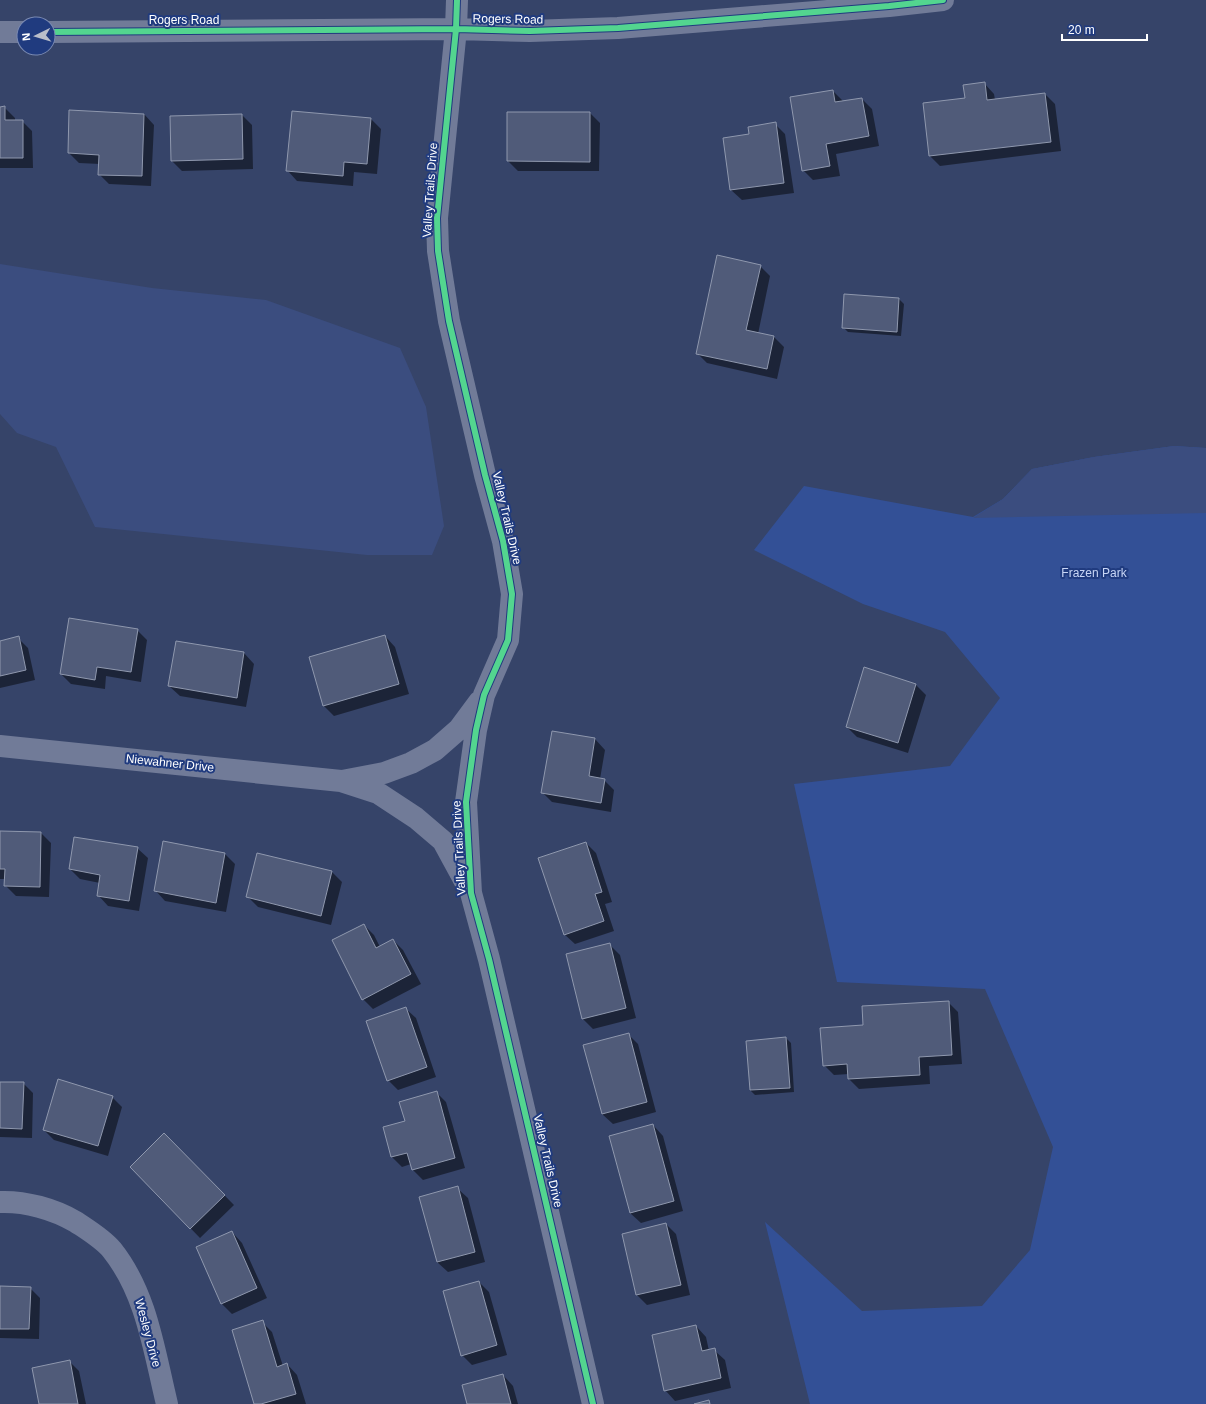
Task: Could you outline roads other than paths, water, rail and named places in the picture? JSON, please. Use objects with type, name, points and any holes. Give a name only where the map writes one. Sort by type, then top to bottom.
[{"type":"street","name":"Valley Trails Drive","points":[[457,0],[456,29],[437,218],[438,251],[449,321],[485,474],[503,541],[512,594],[508,640],[484,695],[476,730],[466,802],[471,893],[489,959],[593,1404]]},
{"type":"street","name":"Rogers Road","points":[[56,32],[456,29],[530,31],[618,28],[889,6],[943,0]]},
{"type":"street","points":[[0,32],[16,32]]},
{"type":"street","name":"Niewahner Drive","points":[[341,781],[384,773],[411,763],[435,750],[458,729],[484,695]]},
{"type":"street","name":"Niewahner Drive","points":[[0,746],[341,781],[378,793],[416,818],[443,841],[471,893]]},
{"type":"street","name":"Wesley Drive","points":[[0,1202],[28,1204],[62,1214],[88,1230],[111,1249],[130,1276],[144,1309],[167,1404]]},
{"type":"park label","name":"Frazen Park","points":[[1094,573]]}]
